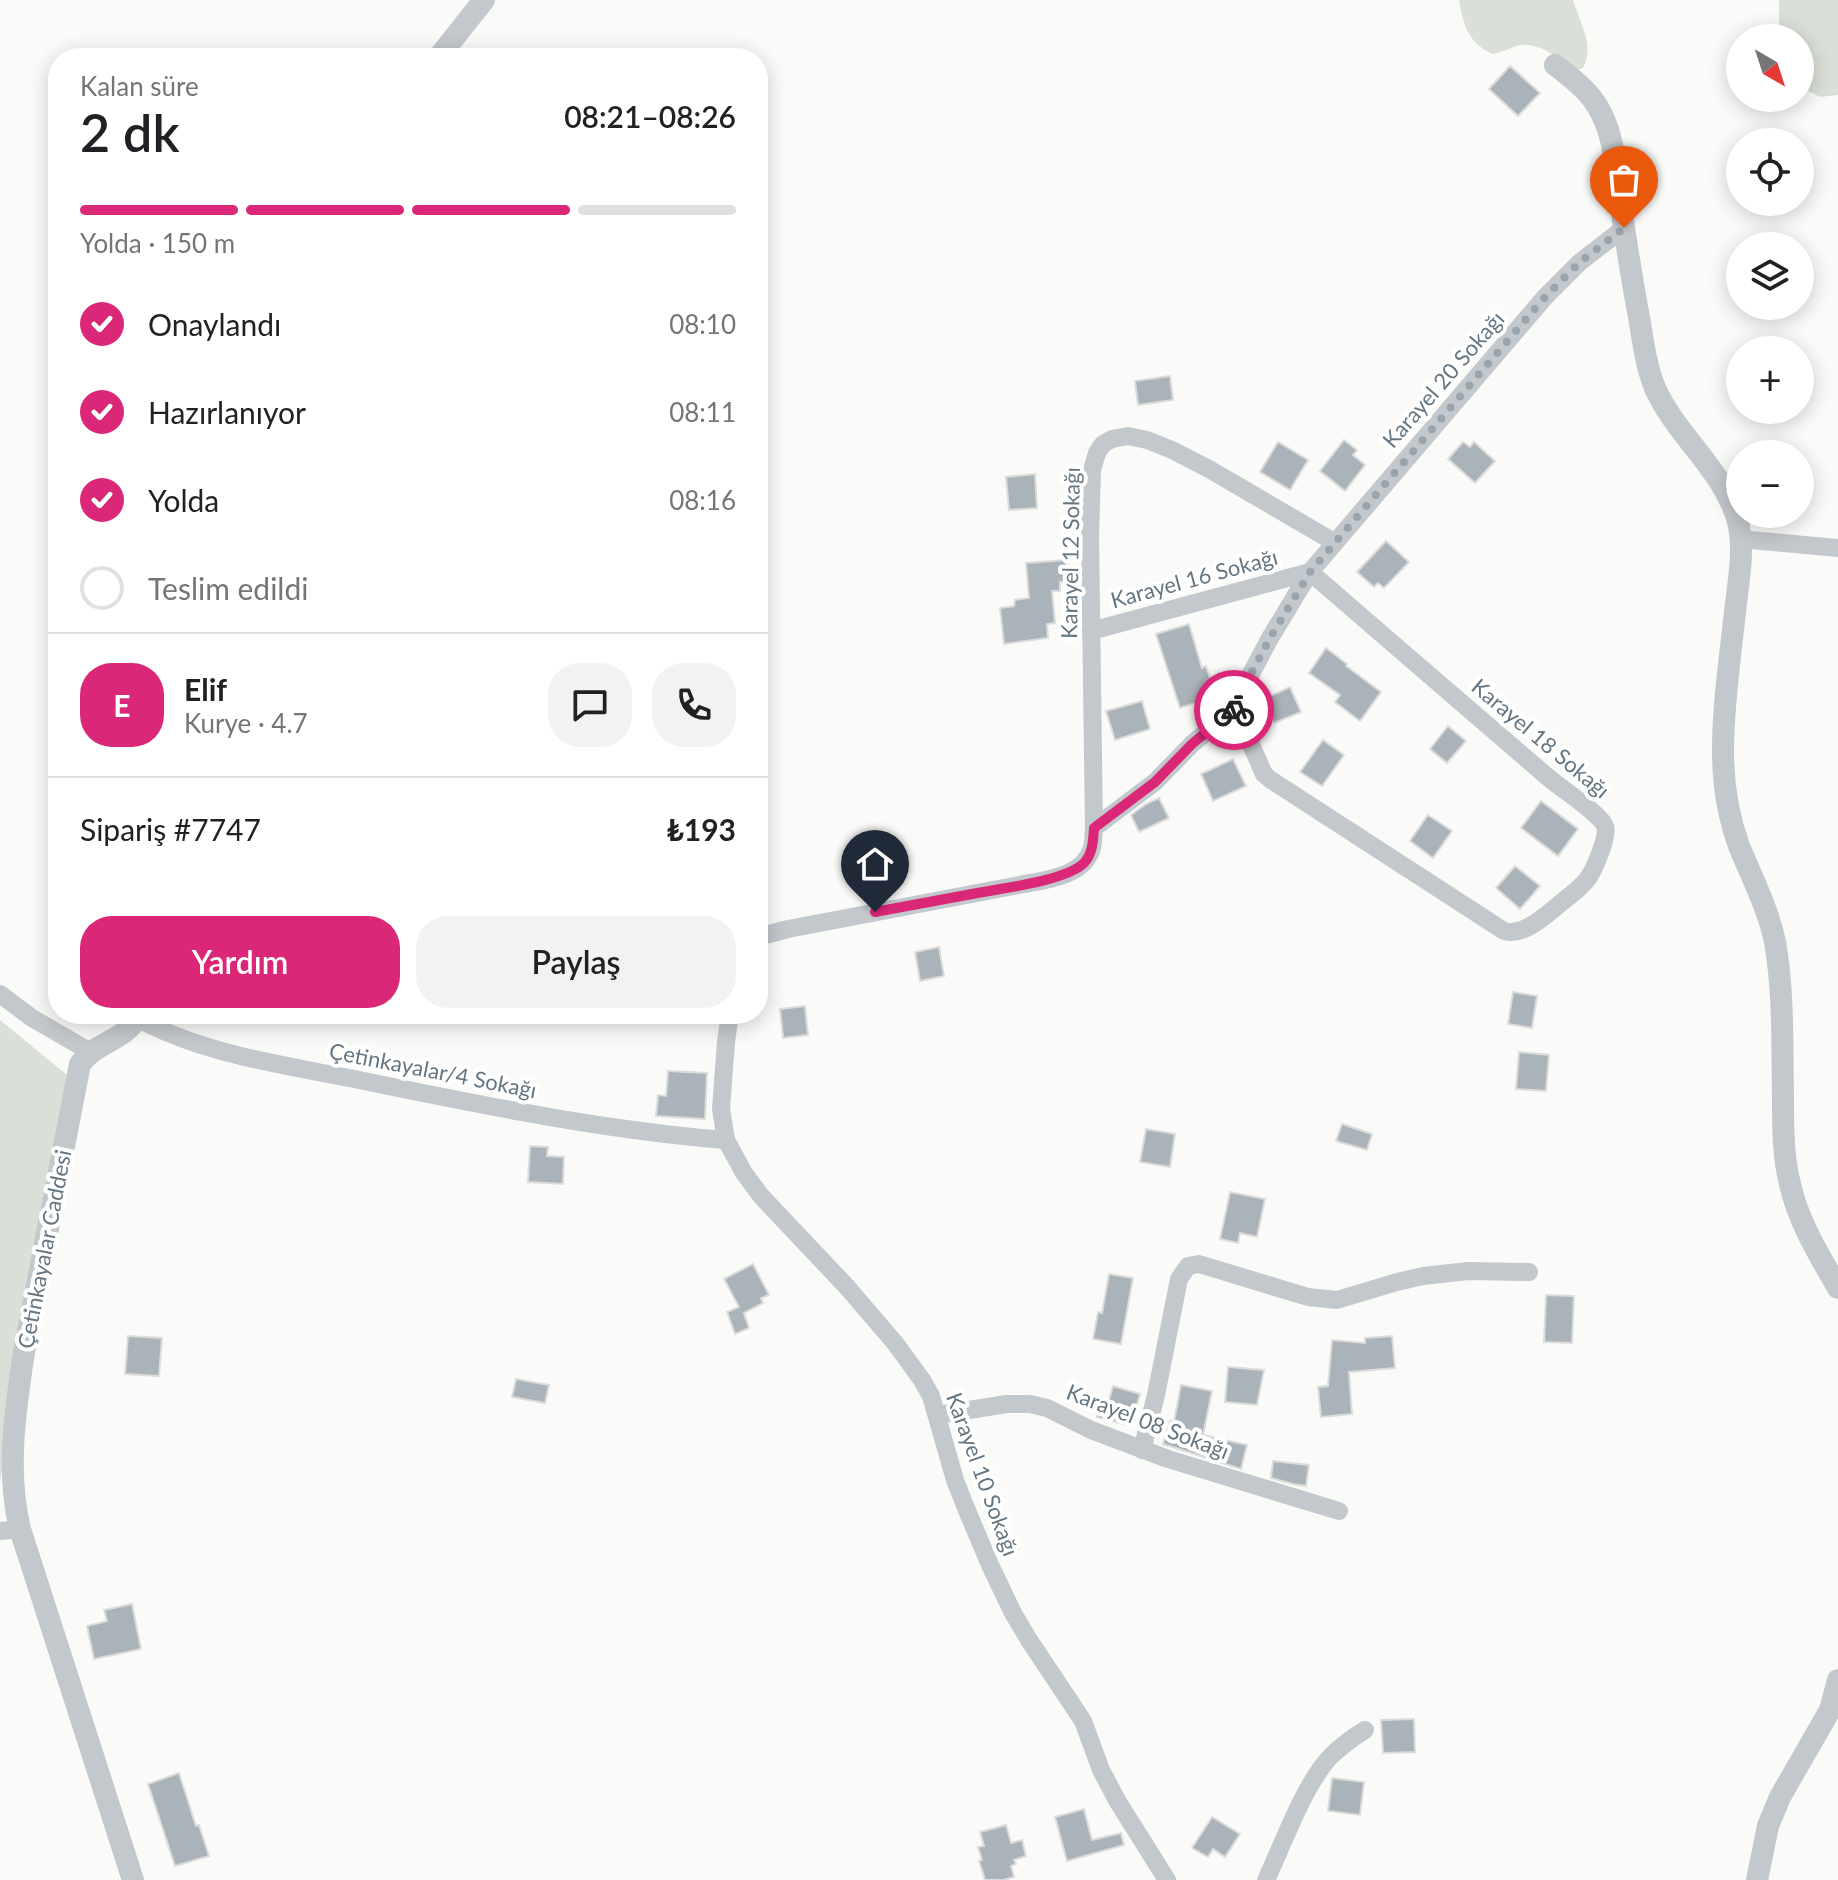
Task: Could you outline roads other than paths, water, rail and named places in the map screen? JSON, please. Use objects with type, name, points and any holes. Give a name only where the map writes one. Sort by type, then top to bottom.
[{"type":"street","points":[[446,48],[484,0]]},
{"type":"street","points":[[1555,65],[1589,94],[1608,124],[1648,366],[1655,387],[1673,420],[1702,458],[1738,521],[1740,569],[1723,750],[1726,792],[1738,844],[1767,912],[1774,941],[1781,1027],[1783,1126],[1790,1185],[1806,1227],[1838,1288]]},
{"type":"street","name":"Karayel 20 Sokağı","points":[[1310,572],[1545,297],[1580,262],[1624,228]]},
{"type":"street","name":"Karayel 12 Sokağı","points":[[1094,828],[1092,470],[1103,444],[1128,436],[1172,450],[1334,542]]},
{"type":"street","points":[[1740,539],[1838,548]]},
{"type":"street","points":[[768,934],[1019,885],[1075,870],[1085,861],[1092,848],[1094,828],[1155,782],[1192,744],[1230,716],[1241,700],[1270,638],[1310,572]]},
{"type":"street","name":"Karayel 16 Sokağı","points":[[1091,631],[1310,572]]},
{"type":"street","name":"Karayel 18 Sokağı","points":[[1230,716],[1245,731],[1264,774],[1271,780],[1504,931],[1511,933],[1525,929],[1589,877],[1605,838],[1604,824],[1597,816],[1310,572]]},
{"type":"street","points":[[0,994],[32,1018],[89,1051],[120,1037],[134,1024]]},
{"type":"street","name":"Çetinkayalar/4 Sokağı","points":[[150,1024],[186,1041],[266,1061],[509,1110],[600,1127],[726,1140]]},
{"type":"street","name":"Karayel 10 Sokağı","points":[[729,1024],[721,1109],[726,1140],[761,1196],[847,1287],[922,1380],[931,1396],[955,1480],[1013,1613],[1083,1721],[1101,1770],[1167,1880]]},
{"type":"street","name":"Çetinkayalar Caddesi","points":[[89,1051],[80,1064],[17,1393],[10,1530],[133,1880]]},
{"type":"street","points":[[1142,1450],[1179,1279],[1188,1266],[1199,1264],[1308,1297],[1337,1300],[1423,1276],[1468,1271],[1529,1272]]},
{"type":"street","name":"Karayel 08 Sokağı","points":[[937,1415],[1007,1404],[1047,1408],[1070,1421],[1142,1450],[1339,1511]]},
{"type":"street","points":[[1757,1880],[1768,1826],[1780,1797],[1825,1719],[1838,1680]]},
{"type":"street","points":[[1266,1880],[1313,1780],[1347,1741],[1365,1730]]}]
